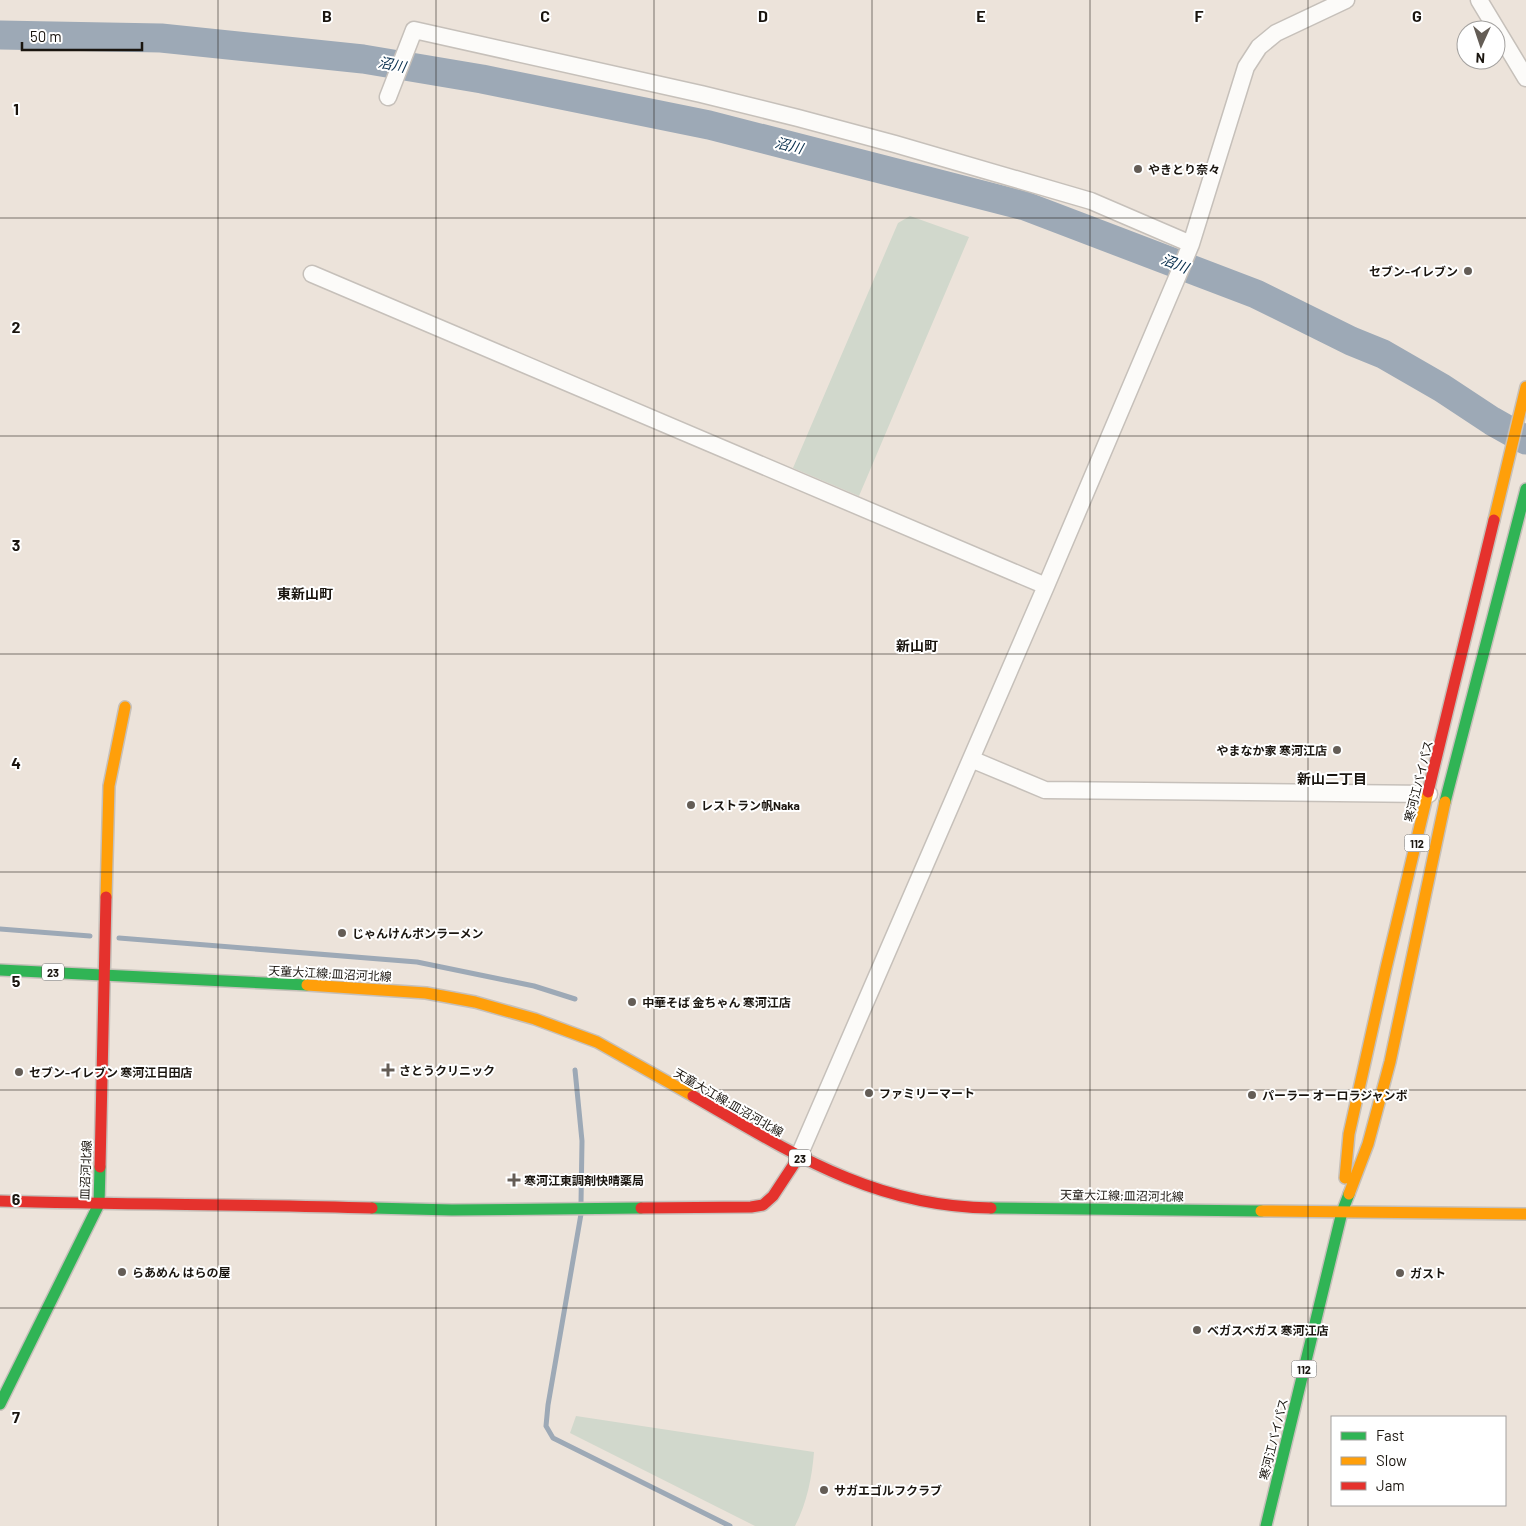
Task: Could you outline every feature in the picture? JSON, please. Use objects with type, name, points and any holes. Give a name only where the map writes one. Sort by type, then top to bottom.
[{"type":"main road","name":"寒河江バイパス","points":[[1342,1212],[1349,1134],[1386,968],[1526,387]]},
{"type":"main road","name":"寒河江バイパス","points":[[1266,1526],[1342,1212],[1368,1144],[1390,1062],[1446,799],[1526,489]]},
{"type":"main road","name":"皿沼河北線","points":[[0,1404],[98,1204],[109,786],[125,708]]},
{"type":"main road","name":"23","points":[[0,970],[105,974]]},
{"type":"main road","name":"天童大江線;皿沼河北線","points":[[105,974],[401,991],[475,1002],[535,1019],[597,1042],[625,1056],[798,1158],[866,1186],[907,1198],[987,1208],[1526,1214]]},
{"type":"main road","points":[[0,1201],[98,1204],[236,1204],[452,1210],[750,1207],[763,1205],[773,1196],[798,1158]]},
{"type":"street","points":[[798,1158],[1046,586],[1191,244],[1246,67],[1259,47],[1276,33],[1346,0]]},
{"type":"street","points":[[1479,0],[1526,78]]},
{"type":"street","points":[[388,97],[414,30],[701,94],[798,118],[1091,201],[1191,244]]},
{"type":"street","points":[[312,274],[1046,586]]},
{"type":"street","points":[[971,759],[1045,790],[1429,794]]},
{"type":"shaded area","points":[[910,216],[969,237],[859,496],[793,468],[898,223]]},
{"type":"shaded area","points":[[576,1416],[814,1452],[808,1490],[795,1526],[755,1526],[570,1433]]},
{"type":"waterway","name":"沼川","points":[[0,35],[161,38],[363,59],[482,79],[709,125],[1025,206],[1256,294],[1351,341],[1383,354],[1526,440]]},
{"type":"waterway","points":[[0,929],[90,936]]},
{"type":"waterway","points":[[119,938],[417,962],[534,986],[575,999]]},
{"type":"waterway","points":[[575,1070],[582,1141],[581,1203]]},
{"type":"waterway","points":[[581,1214],[546,1426],[553,1438],[730,1526]]},
{"type":"traffic: fast","points":[[1445,802],[1526,489]]},
{"type":"traffic: fast","points":[[0,970],[307,985]]},
{"type":"traffic: fast","points":[[0,1404],[99,1204],[100,1167]]},
{"type":"traffic: fast","points":[[1266,1526],[1342,1212],[1349,1194]]},
{"type":"traffic: fast","points":[[372,1208],[452,1210],[641,1208]]},
{"type":"traffic: fast","points":[[991,1208],[1261,1211]]},
{"type":"traffic: slow","points":[[1494,520],[1526,387]]},
{"type":"traffic: slow","points":[[106,897],[109,786],[125,707]]},
{"type":"traffic: slow","points":[[1345,1178],[1349,1134],[1428,792]]},
{"type":"traffic: slow","points":[[1349,1194],[1368,1144],[1390,1062],[1445,802]]},
{"type":"traffic: slow","points":[[307,985],[426,993],[475,1002],[535,1019],[597,1042],[693,1096]]},
{"type":"traffic: slow","points":[[1261,1211],[1526,1214]]},
{"type":"traffic: jam","points":[[1428,792],[1494,520]]},
{"type":"traffic: jam","points":[[100,1167],[106,897]]},
{"type":"traffic: jam","points":[[693,1096],[799,1156],[834,1173],[871,1187],[909,1198],[949,1205],[991,1208]]},
{"type":"traffic: jam","points":[[641,1208],[751,1207],[763,1205],[773,1196],[798,1158]]},
{"type":"traffic: jam","points":[[0,1201],[372,1208]]},
{"type":"place","name":"やきとり奈々","points":[[1138,169]]},
{"type":"place","name":"セブン-イレブン","points":[[1468,271]]},
{"type":"place","name":"やまなか家 寒河江店","points":[[1337,750]]},
{"type":"place","name":"レストラン帆Naka","points":[[691,805]]},
{"type":"place","name":"じゃんけんポンラーメン","points":[[342,933]]},
{"type":"place","name":"中華そば 金ちゃん 寒河江店","points":[[632,1002]]},
{"type":"place","name":"さとうクリニック","points":[[388,1070]]},
{"type":"place","name":"セブン-イレブン 寒河江日田店","points":[[19,1072]]},
{"type":"place","name":"ファミリーマート","points":[[869,1093]]},
{"type":"place","name":"パーラー オーロラジャンボ","points":[[1252,1095]]},
{"type":"place","name":"寒河江東調剤快晴薬局","points":[[514,1180]]},
{"type":"place","name":"らあめん はらの屋","points":[[122,1272]]},
{"type":"place","name":"ガスト","points":[[1400,1273]]},
{"type":"place","name":"ベガスベガス 寒河江店","points":[[1197,1330]]},
{"type":"place","name":"サガエゴルフクラブ","points":[[824,1490]]},
{"type":"district","name":"東新山町","points":[[305,593]]},
{"type":"district","name":"新山町","points":[[917,645]]},
{"type":"district","name":"新山二丁目","points":[[1332,778]]}]
